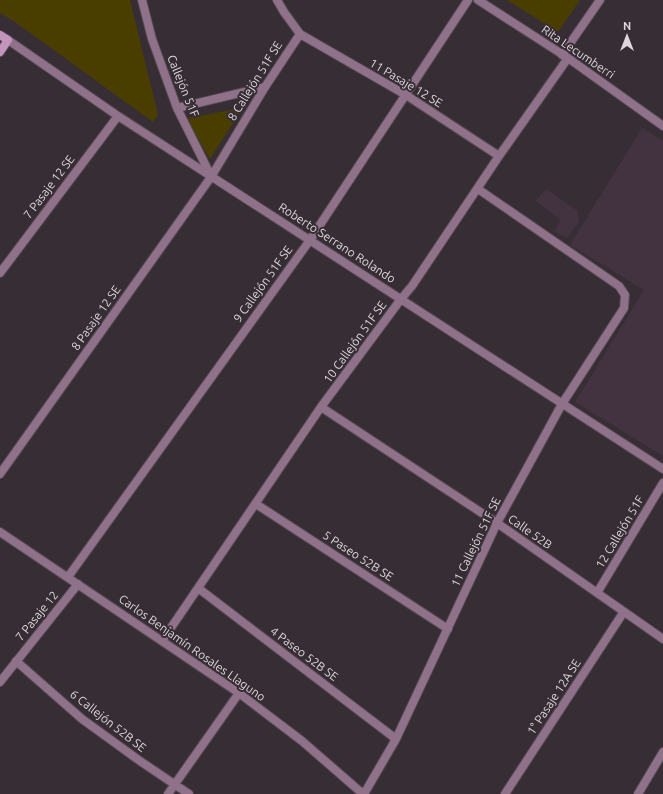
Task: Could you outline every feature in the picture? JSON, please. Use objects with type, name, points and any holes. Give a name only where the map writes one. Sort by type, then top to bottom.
[{"type":"street","name":"Callejón 51F","points":[[142,0],[152,39],[177,108],[211,176]]},
{"type":"street","points":[[277,0],[300,34]]},
{"type":"street","name":"9 Callejón 51F SE","points":[[68,577],[310,240],[468,0]]},
{"type":"street","name":"Rita Lecumberri","points":[[478,0],[565,56],[662,124]]},
{"type":"street","name":"10 Callejón 51F SE","points":[[162,641],[322,407],[412,286],[478,189],[600,0]]},
{"type":"street","name":"Roberto Serrano Rolando","points":[[0,34],[118,116],[663,469]]},
{"type":"street","name":"8 Callejón 51F SE","points":[[211,176],[264,87],[300,34]]},
{"type":"street","name":"11 Pasaje 12 SE","points":[[300,34],[406,95],[499,156]]},
{"type":"street","points":[[0,52],[8,40]]},
{"type":"street","points":[[177,108],[264,87]]},
{"type":"street","name":"7 Pasaje 12 SE","points":[[0,274],[118,116]]},
{"type":"street","name":"8 Pasaje 12 SE","points":[[0,474],[211,176]]},
{"type":"street","name":"11 Callejón 51F SE","points":[[364,794],[396,739],[497,524],[562,404],[624,308],[625,295],[619,286],[478,189]]},
{"type":"street","name":"Calle 52B","points":[[322,407],[497,524],[623,613],[663,639]]},
{"type":"street","name":"12 Callejón 51F","points":[[597,594],[663,483]]},
{"type":"street","name":"5 Paseo 52B SE","points":[[256,504],[448,629]]},
{"type":"street","name":"Carlos Benjamín Rosales Llaguno","points":[[0,532],[239,693],[302,740],[364,794]]},
{"type":"street","name":"7 Pasaje 12","points":[[0,682],[78,584]]},
{"type":"street","name":"4 Paseo 52B SE","points":[[198,588],[396,739]]},
{"type":"street","name":"1° Pasaje 12A SE","points":[[505,794],[623,613]]},
{"type":"street","name":"6 Callejón 52B SE","points":[[16,661],[82,719],[140,762],[189,794]]},
{"type":"street","points":[[168,794],[239,693]]},
{"type":"street","points":[[638,794],[663,752]]},
{"type":"shaded area","points":[[0,0],[130,0],[158,115],[153,122],[15,22],[0,13]]},
{"type":"shaded area","points":[[507,0],[580,0],[558,32]]},
{"type":"shaded area","points":[[236,109],[240,112],[210,159],[187,120],[189,118]]},
{"type":"shaded area","points":[[642,128],[663,141],[663,456],[575,402],[644,290],[570,245]]},
{"type":"shaded area","points":[[546,189],[578,211],[579,222],[567,238],[554,232],[561,220],[536,201]]}]
